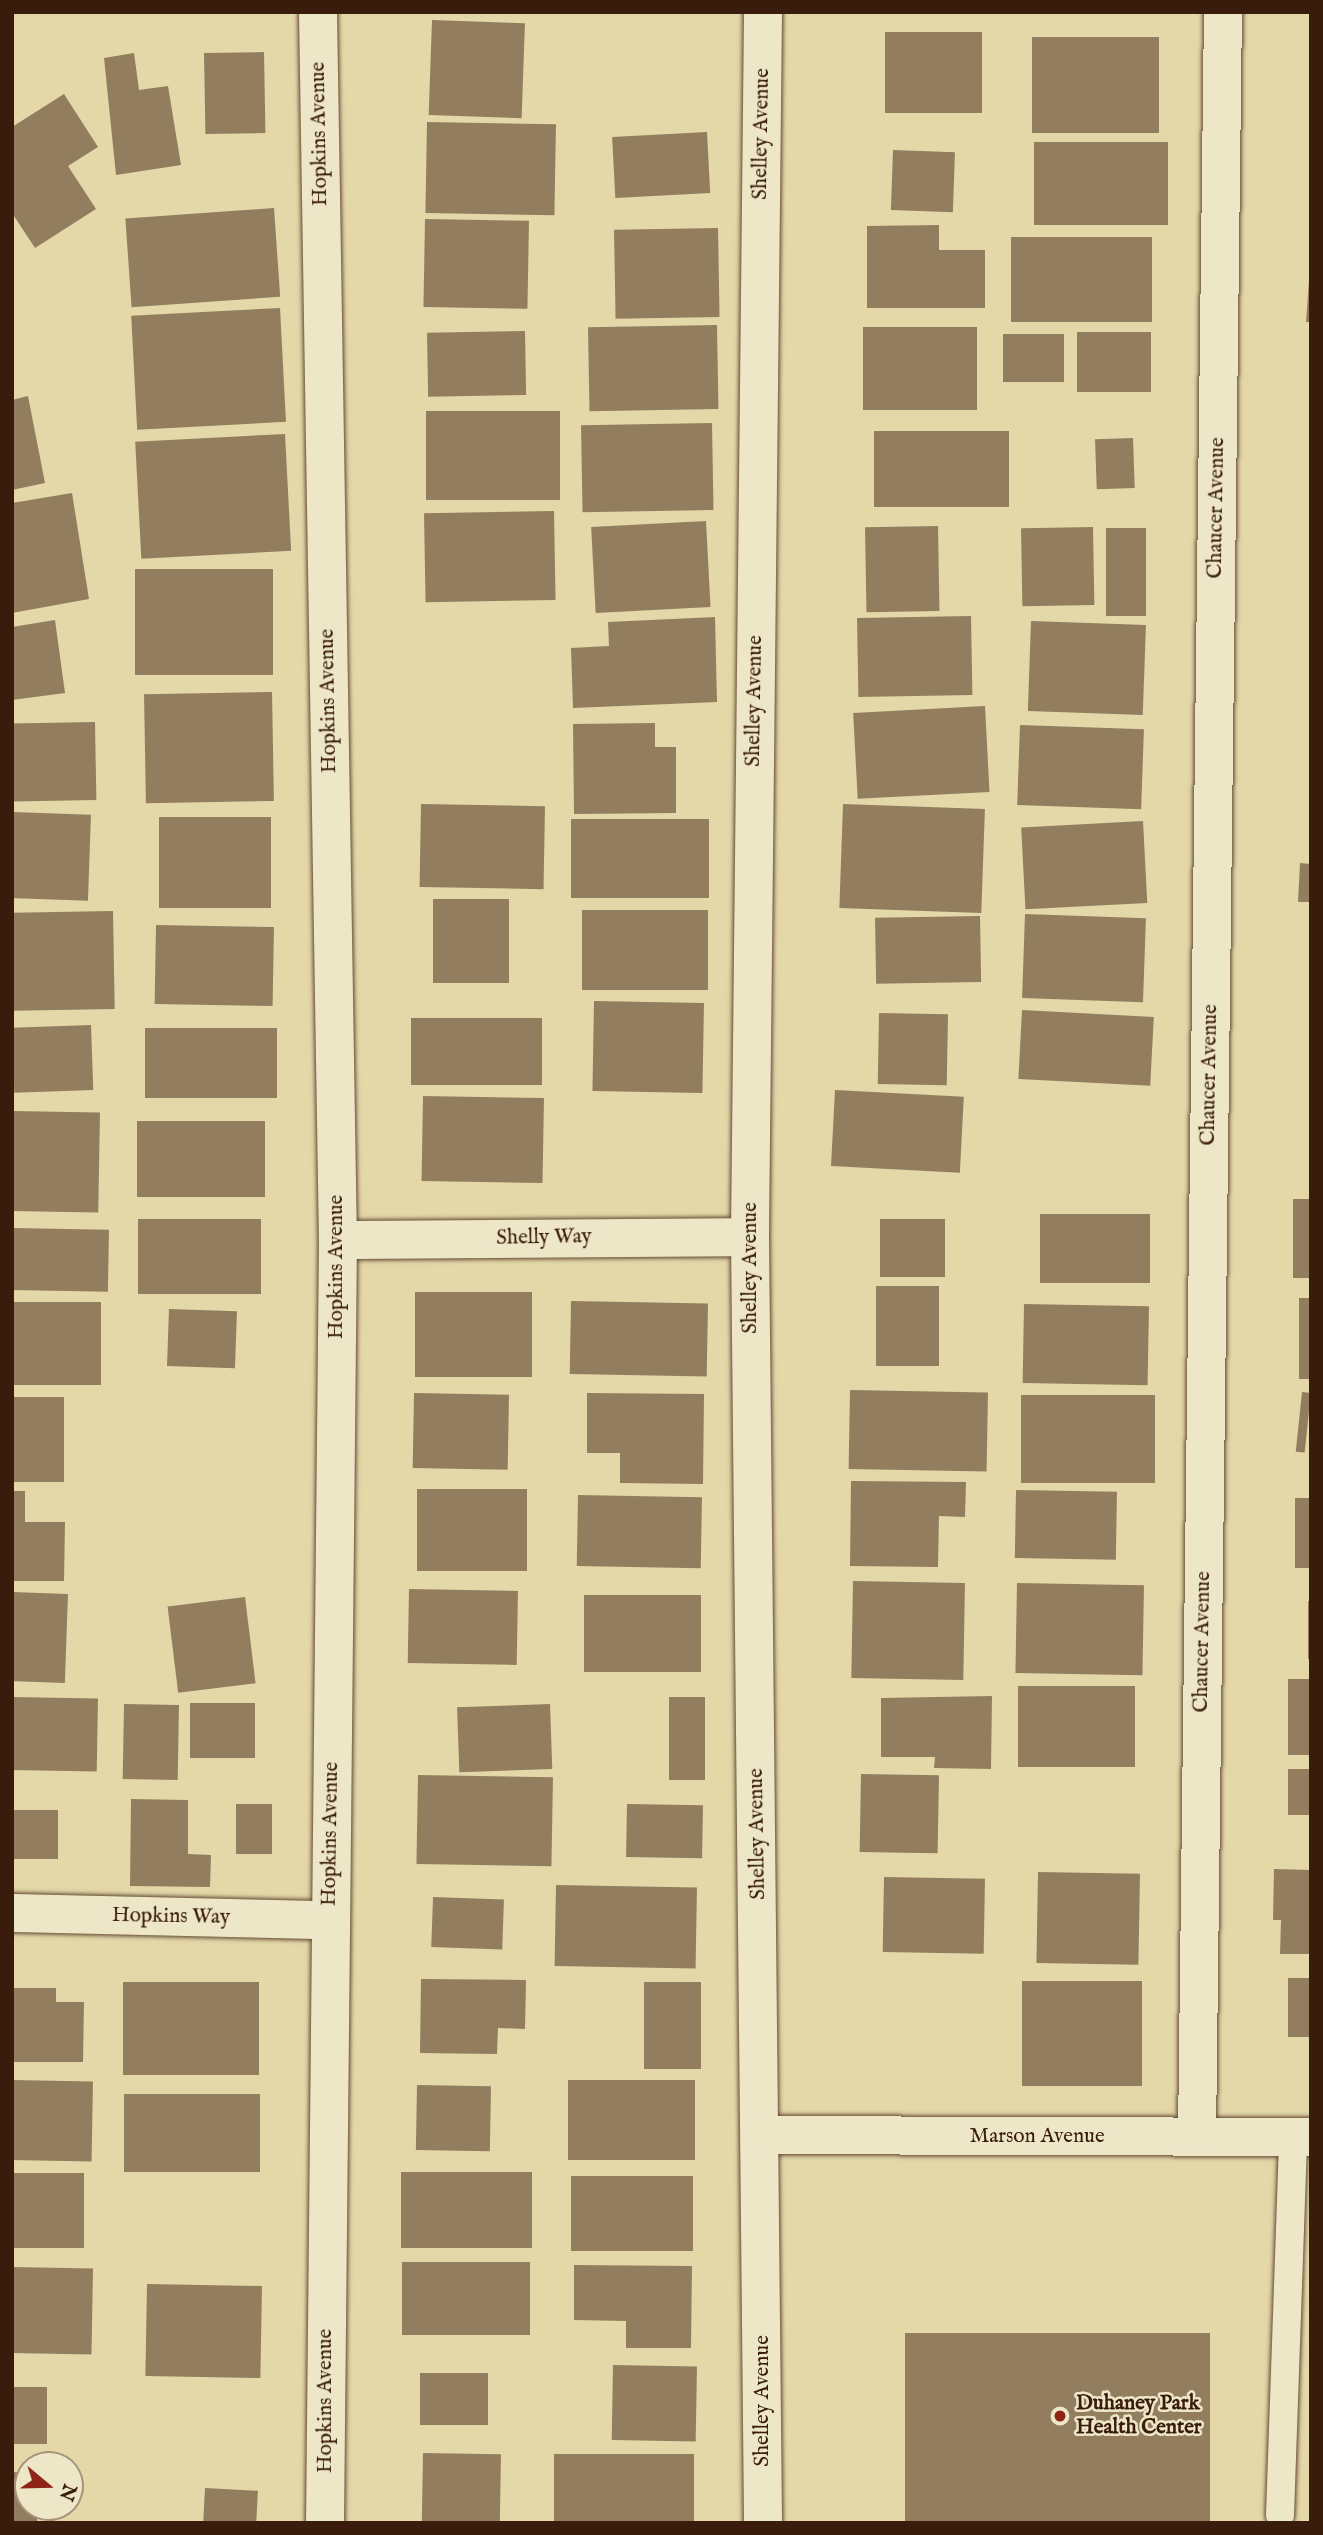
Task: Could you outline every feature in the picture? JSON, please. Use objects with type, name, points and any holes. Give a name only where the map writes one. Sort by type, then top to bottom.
[{"type":"street","name":"Hopkins Avenue","points":[[318,12],[338,1240],[325,2523]]},
{"type":"street","name":"Shelley Avenue","points":[[763,12],[750,1237],[762,2135],[763,2523]]},
{"type":"street","name":"Chaucer Avenue","points":[[1197,2137],[1223,12]]},
{"type":"street","name":"Shelly Way","points":[[338,1240],[750,1237]]},
{"type":"street","name":"Hopkins Way","points":[[12,1913],[330,1920]]},
{"type":"street","name":"Marson Avenue","points":[[762,2135],[1302,2138]]},
{"type":"lane","points":[[1280,2515],[1302,2138]]},
{"type":"building","points":[[432,20],[525,23],[522,118],[429,115]]},
{"type":"building","points":[[885,32],[982,32],[982,113],[885,113]]},
{"type":"building","points":[[1032,37],[1159,37],[1159,133],[1032,133]]},
{"type":"building","points":[[264,52],[265,133],[205,134],[204,53]]},
{"type":"building","points":[[134,53],[139,90],[168,86],[181,165],[116,175],[104,58]]},
{"type":"building","points":[[64,94],[98,147],[68,166],[96,209],[35,248],[12,213],[12,127]]},
{"type":"building","points":[[427,122],[556,124],[554,215],[425,213]]},
{"type":"building","points":[[707,132],[710,193],[615,198],[612,137]]},
{"type":"building","points":[[1034,142],[1168,142],[1168,225],[1034,225]]},
{"type":"building","points":[[893,150],[955,152],[953,212],[891,210]]},
{"type":"building","points":[[274,208],[280,297],[132,307],[125,218]]},
{"type":"building","points":[[425,219],[529,221],[527,309],[423,307]]},
{"type":"building","points":[[939,225],[939,250],[985,250],[985,308],[867,308],[867,226]]},
{"type":"building","points":[[718,228],[720,317],[616,319],[614,230]]},
{"type":"building","points":[[1011,237],[1152,237],[1152,322],[1011,322]]},
{"type":"building","points":[[1311,253],[1311,322],[1306,322]]},
{"type":"building","points":[[280,308],[286,422],[137,430],[131,316]]},
{"type":"building","points":[[717,325],[718,409],[589,411],[588,327]]},
{"type":"building","points":[[863,327],[977,327],[977,410],[863,410]]},
{"type":"building","points":[[525,331],[526,395],[428,397],[427,333]]},
{"type":"building","points":[[1077,332],[1151,332],[1151,392],[1077,392]]},
{"type":"building","points":[[1003,334],[1064,334],[1064,382],[1003,382]]},
{"type":"building","points":[[28,396],[45,483],[12,490],[12,400]]},
{"type":"building","points":[[426,411],[560,411],[560,500],[426,500]]},
{"type":"building","points":[[712,423],[714,510],[583,512],[581,425]]},
{"type":"building","points":[[874,431],[1009,431],[1009,507],[874,507]]},
{"type":"building","points":[[285,434],[291,551],[141,559],[135,442]]},
{"type":"building","points":[[1133,438],[1135,488],[1097,489],[1095,439]]},
{"type":"building","points":[[72,493],[89,599],[12,613],[12,503]]},
{"type":"building","points":[[554,511],[556,600],[426,602],[424,513]]},
{"type":"building","points":[[706,521],[711,607],[596,613],[591,527]]},
{"type":"building","points":[[938,526],[939,611],[866,612],[865,527]]},
{"type":"building","points":[[1093,527],[1094,605],[1022,606],[1021,528]]},
{"type":"building","points":[[1106,528],[1146,528],[1146,616],[1106,616]]},
{"type":"building","points":[[135,569],[273,569],[273,675],[135,675]]},
{"type":"building","points":[[971,616],[972,695],[858,697],[857,618]]},
{"type":"building","points":[[715,617],[717,702],[573,708],[571,648],[609,646],[608,622]]},
{"type":"building","points":[[55,620],[65,693],[12,700],[12,627]]},
{"type":"building","points":[[1031,621],[1146,625],[1143,715],[1028,711]]},
{"type":"building","points":[[272,692],[274,801],[146,803],[144,694]]},
{"type":"building","points":[[985,706],[990,792],[858,799],[853,713]]},
{"type":"building","points":[[95,722],[96,800],[13,801],[12,723]]},
{"type":"building","points":[[655,723],[655,747],[676,747],[676,813],[574,814],[573,724]]},
{"type":"building","points":[[1020,725],[1144,729],[1141,809],[1017,805]]},
{"type":"building","points":[[421,804],[545,806],[544,889],[420,887]]},
{"type":"building","points":[[843,804],[985,809],[981,913],[839,908]]},
{"type":"building","points":[[12,812],[91,815],[88,901],[12,898]]},
{"type":"building","points":[[159,817],[271,817],[271,908],[159,908]]},
{"type":"building","points":[[571,819],[709,819],[709,898],[571,898]]},
{"type":"building","points":[[1143,821],[1147,903],[1025,909],[1021,827]]},
{"type":"building","points":[[1300,863],[1311,864],[1311,902],[1298,902]]},
{"type":"building","points":[[433,899],[509,899],[509,983],[433,983]]},
{"type":"building","points":[[582,910],[708,910],[708,990],[582,990]]},
{"type":"building","points":[[113,911],[115,1009],[14,1011],[12,913]]},
{"type":"building","points":[[1025,914],[1146,918],[1143,1002],[1022,998]]},
{"type":"building","points":[[980,916],[981,982],[876,984],[875,918]]},
{"type":"building","points":[[156,925],[274,927],[273,1006],[155,1004]]},
{"type":"building","points":[[594,1001],[704,1003],[702,1093],[592,1091]]},
{"type":"building","points":[[1022,1010],[1154,1017],[1150,1086],[1018,1079]]},
{"type":"building","points":[[879,1013],[948,1014],[947,1085],[878,1084]]},
{"type":"building","points":[[411,1018],[542,1018],[542,1085],[411,1085]]},
{"type":"building","points":[[91,1025],[93,1090],[14,1093],[12,1028]]},
{"type":"building","points":[[145,1028],[277,1028],[277,1098],[145,1098]]},
{"type":"building","points":[[835,1090],[964,1097],[960,1173],[831,1166]]},
{"type":"building","points":[[423,1096],[544,1098],[542,1183],[422,1181]]},
{"type":"building","points":[[12,1111],[100,1113],[98,1213],[12,1211]]},
{"type":"building","points":[[137,1121],[265,1121],[265,1197],[137,1197]]},
{"type":"building","points":[[1293,1199],[1311,1199],[1311,1278],[1293,1278]]},
{"type":"building","points":[[1040,1214],[1150,1214],[1150,1283],[1040,1283]]},
{"type":"building","points":[[138,1219],[261,1219],[261,1294],[138,1294]]},
{"type":"building","points":[[880,1219],[945,1219],[945,1277],[880,1277]]},
{"type":"building","points":[[12,1228],[109,1230],[108,1292],[12,1290]]},
{"type":"building","points":[[876,1286],[939,1286],[939,1366],[876,1366]]},
{"type":"building","points":[[415,1292],[532,1292],[532,1377],[415,1377]]},
{"type":"building","points":[[1299,1298],[1311,1298],[1311,1379],[1299,1379]]},
{"type":"building","points":[[571,1301],[708,1303],[707,1376],[570,1374]]},
{"type":"building","points":[[12,1302],[101,1302],[101,1385],[12,1385]]},
{"type":"building","points":[[1024,1304],[1149,1306],[1148,1385],[1023,1383]]},
{"type":"building","points":[[169,1309],[237,1311],[235,1368],[167,1366]]},
{"type":"building","points":[[850,1390],[988,1392],[987,1471],[849,1469]]},
{"type":"building","points":[[1302,1392],[1311,1393],[1305,1453],[1296,1452]]},
{"type":"building","points":[[414,1393],[509,1395],[508,1470],[413,1468]]},
{"type":"building","points":[[587,1393],[704,1394],[703,1484],[620,1483],[620,1453],[587,1453]]},
{"type":"building","points":[[1021,1395],[1155,1395],[1155,1483],[1021,1483]]},
{"type":"building","points":[[12,1397],[64,1397],[64,1482],[12,1482]]},
{"type":"building","points":[[851,1481],[966,1482],[965,1517],[939,1516],[938,1567],[850,1566]]},
{"type":"building","points":[[417,1489],[527,1489],[527,1571],[417,1571]]},
{"type":"building","points":[[1016,1490],[1117,1492],[1116,1560],[1015,1558]]},
{"type":"building","points":[[12,1491],[25,1491],[25,1522],[65,1522],[64,1581],[12,1581]]},
{"type":"building","points":[[578,1495],[702,1497],[701,1568],[577,1566]]},
{"type":"building","points":[[1295,1498],[1311,1498],[1311,1568],[1295,1568]]},
{"type":"building","points":[[853,1581],[965,1583],[963,1680],[851,1678]]},
{"type":"building","points":[[1017,1583],[1144,1585],[1142,1675],[1015,1673]]},
{"type":"building","points":[[409,1589],[518,1591],[517,1665],[408,1663]]},
{"type":"building","points":[[12,1592],[68,1594],[65,1683],[12,1681]]},
{"type":"building","points":[[584,1595],[701,1595],[701,1672],[584,1672]]},
{"type":"building","points":[[245,1597],[256,1683],[178,1693],[168,1607]]},
{"type":"building","points":[[1308,1601],[1311,1601],[1311,1659],[1308,1659]]},
{"type":"building","points":[[1288,1679],[1311,1679],[1311,1755],[1288,1755]]},
{"type":"building","points":[[1018,1686],[1135,1686],[1135,1767],[1018,1767]]},
{"type":"building","points":[[992,1696],[991,1769],[934,1768],[935,1757],[881,1757],[881,1698]]},
{"type":"building","points":[[12,1697],[98,1699],[97,1771],[12,1770]]},
{"type":"building","points":[[669,1697],[705,1697],[705,1780],[669,1780]]},
{"type":"building","points":[[190,1703],[255,1703],[255,1758],[190,1758]]},
{"type":"building","points":[[124,1704],[179,1705],[178,1780],[123,1779]]},
{"type":"building","points":[[550,1704],[552,1769],[459,1772],[457,1707]]},
{"type":"building","points":[[1288,1769],[1311,1769],[1311,1815],[1288,1815]]},
{"type":"building","points":[[861,1774],[939,1775],[938,1853],[860,1852]]},
{"type":"building","points":[[418,1775],[553,1777],[551,1866],[416,1864]]},
{"type":"building","points":[[131,1799],[188,1800],[188,1854],[211,1855],[210,1887],[130,1886]]},
{"type":"building","points":[[236,1804],[272,1804],[272,1854],[236,1854]]},
{"type":"building","points":[[627,1804],[703,1805],[702,1858],[626,1857]]},
{"type":"building","points":[[12,1810],[58,1810],[58,1859],[12,1859]]},
{"type":"building","points":[[1274,1869],[1311,1870],[1311,1954],[1280,1954],[1281,1920],[1273,1920]]},
{"type":"building","points":[[1038,1872],[1140,1874],[1138,1965],[1036,1963]]},
{"type":"building","points":[[884,1877],[985,1879],[984,1954],[883,1952]]},
{"type":"building","points":[[556,1885],[697,1887],[696,1968],[555,1966]]},
{"type":"building","points":[[433,1897],[504,1899],[502,1949],[431,1947]]},
{"type":"building","points":[[1288,1978],[1311,1978],[1311,2037],[1288,2037]]},
{"type":"building","points":[[421,1979],[526,1980],[525,2029],[498,2028],[497,2054],[420,2053]]},
{"type":"building","points":[[1022,1981],[1142,1981],[1142,2086],[1022,2086]]},
{"type":"building","points":[[123,1982],[259,1982],[259,2075],[123,2075]]},
{"type":"building","points":[[644,1982],[701,1982],[701,2069],[644,2069]]},
{"type":"building","points":[[12,1988],[56,1988],[56,2002],[84,2002],[83,2062],[12,2062]]},
{"type":"building","points":[[12,2080],[93,2081],[92,2161],[12,2160]]},
{"type":"building","points":[[568,2080],[695,2080],[695,2160],[568,2160]]},
{"type":"building","points":[[417,2085],[491,2086],[490,2151],[416,2150]]},
{"type":"building","points":[[124,2094],[260,2094],[260,2172],[124,2172]]},
{"type":"building","points":[[401,2172],[532,2172],[532,2248],[401,2248]]},
{"type":"building","points":[[12,2173],[84,2173],[84,2248],[12,2248]]},
{"type":"building","points":[[571,2176],[693,2176],[693,2251],[571,2251]]},
{"type":"building","points":[[402,2262],[530,2262],[530,2335],[402,2335]]},
{"type":"building","points":[[574,2265],[692,2266],[691,2348],[626,2348],[626,2321],[574,2320]]},
{"type":"building","points":[[12,2267],[93,2268],[91,2354],[12,2353]]},
{"type":"building","points":[[147,2284],[262,2286],[260,2378],[145,2376]]},
{"type":"building","points":[[905,2333],[1210,2333],[1210,2523],[905,2523]]},
{"type":"building","points":[[613,2365],[697,2366],[696,2441],[612,2440]]},
{"type":"building","points":[[420,2373],[488,2373],[488,2425],[420,2425]]},
{"type":"building","points":[[12,2387],[47,2387],[47,2444],[12,2444]]},
{"type":"building","points":[[423,2453],[501,2454],[500,2523],[422,2523]]},
{"type":"building","points":[[554,2454],[694,2454],[694,2523],[554,2523]]},
{"type":"building","points":[[12,2472],[14,2521],[37,2521],[12,2523]]},
{"type":"building","points":[[205,2488],[258,2491],[256,2523],[203,2523]]},
{"type":"place","name":"Duhaney Park Health Center","points":[[1060,2416]]}]
